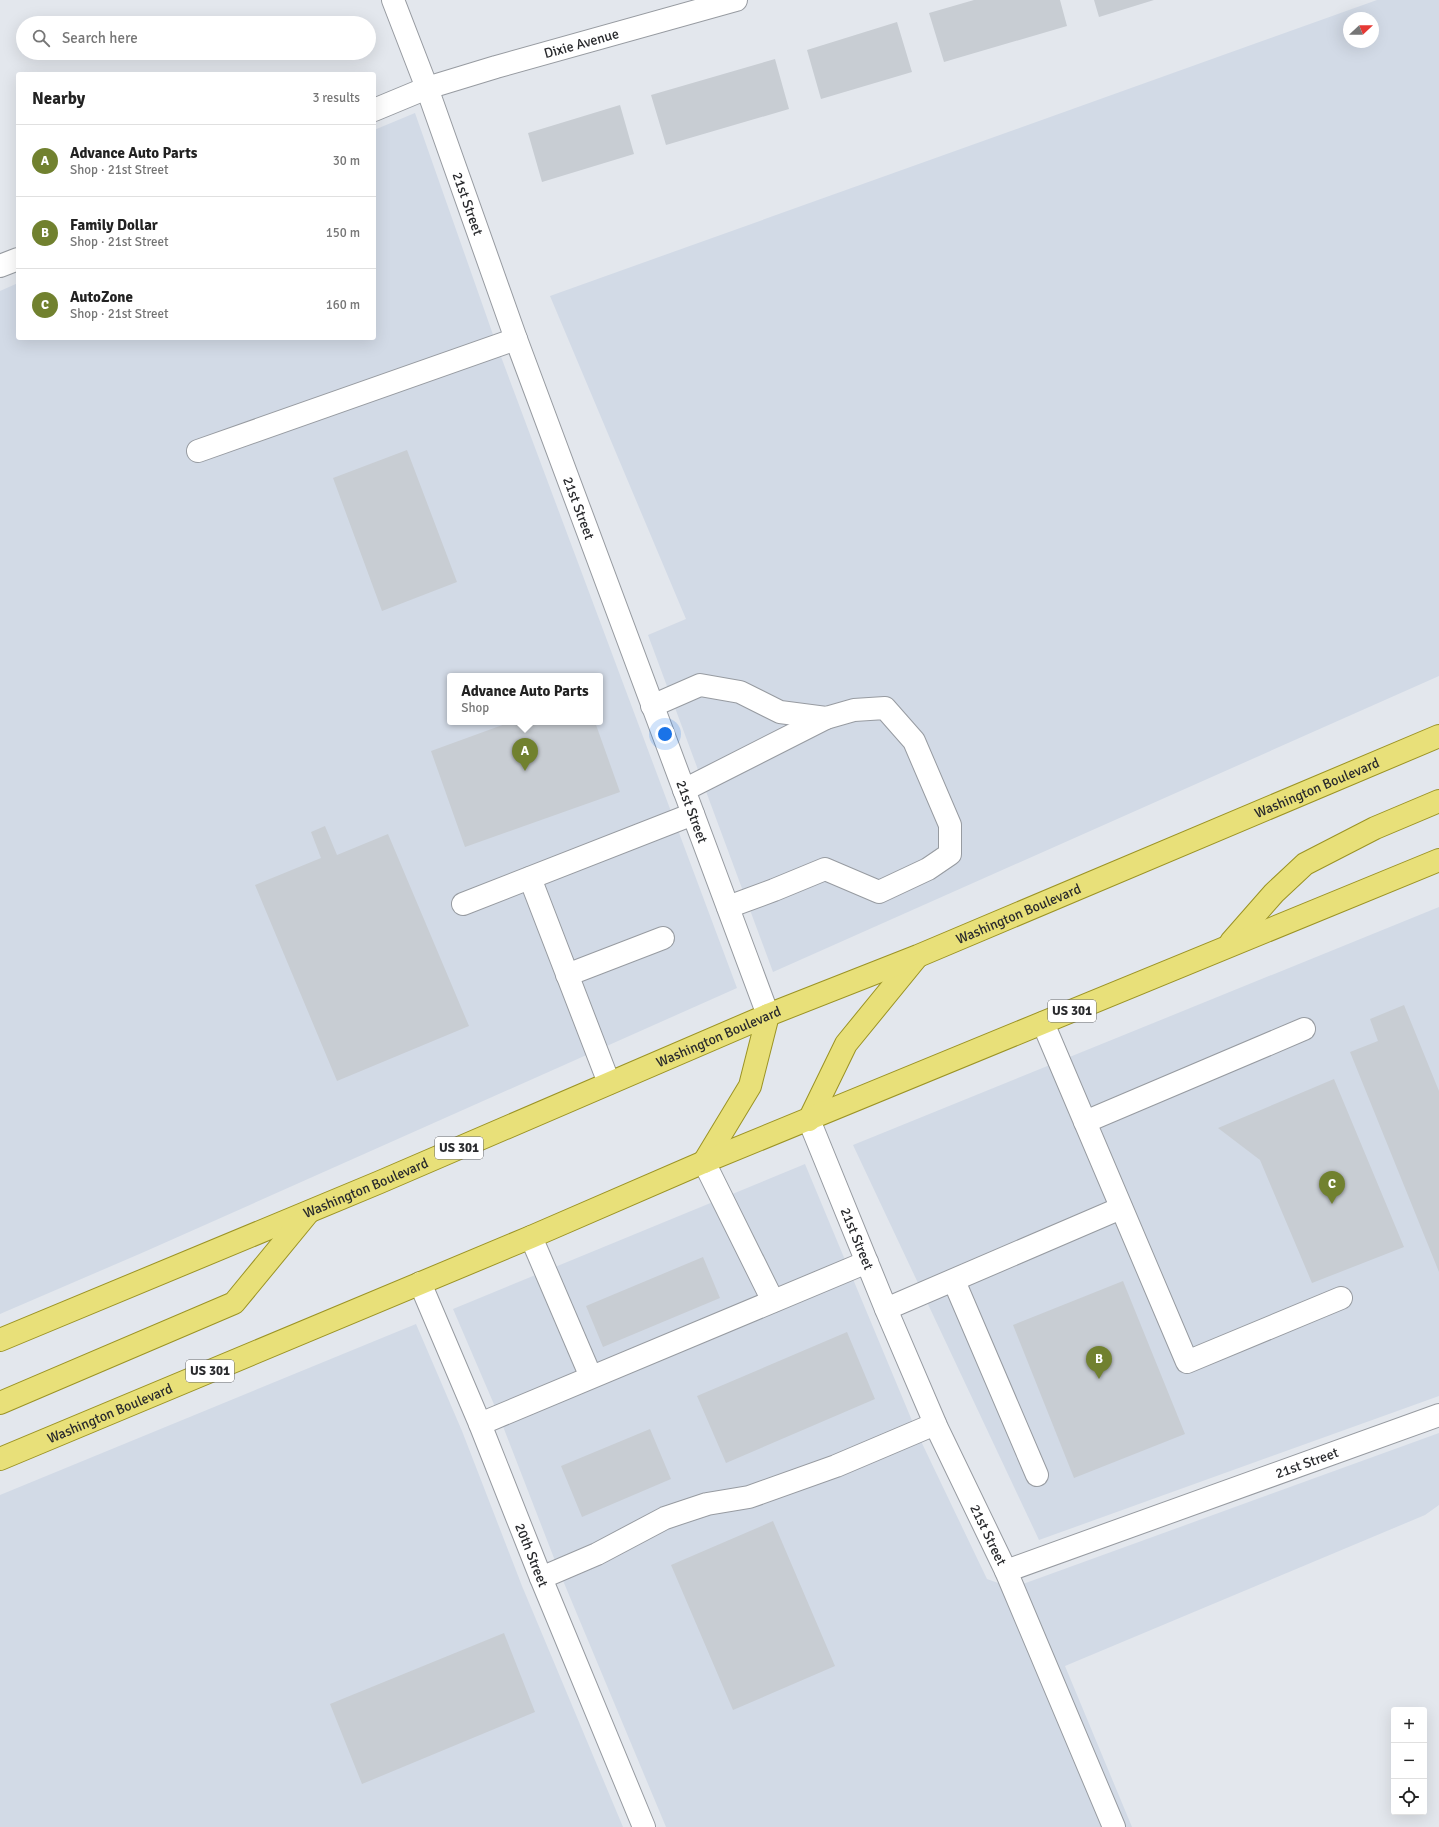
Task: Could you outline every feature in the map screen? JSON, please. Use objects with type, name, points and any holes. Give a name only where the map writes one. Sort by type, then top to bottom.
[{"type":"main road","name":"Washington Boulevard","points":[[0,1340],[310,1211],[768,1015],[918,956],[1439,736]]},
{"type":"main road","points":[[1227,946],[1274,893],[1305,864],[1375,828],[1439,801]]},
{"type":"main road","name":"Washington Boulevard","points":[[0,1459],[531,1237],[704,1162],[1439,860]]},
{"type":"main road","points":[[809,1120],[846,1044],[918,956]]},
{"type":"main road","points":[[704,1162],[750,1086],[768,1015]]},
{"type":"main road","points":[[0,1403],[234,1303],[310,1211]]},
{"type":"street","name":"21st Street","points":[[393,0],[427,88],[516,338],[768,1015]]},
{"type":"street","name":"Dixie Avenue","points":[[376,109],[427,88],[496,67],[736,0]]},
{"type":"street","points":[[0,266],[16,260]]},
{"type":"street","points":[[198,451],[516,338]]},
{"type":"street","points":[[652,706],[700,685],[740,692],[780,712],[826,718]]},
{"type":"street","points":[[684,790],[826,718],[854,710],[885,708],[914,741],[950,825],[950,854],[928,869],[880,892],[825,869],[728,907]]},
{"type":"street","points":[[463,904],[693,814]]},
{"type":"street","points":[[530,878],[609,1083]]},
{"type":"street","points":[[567,975],[663,938]]},
{"type":"street","points":[[1043,1023],[1187,1362],[1341,1298]]},
{"type":"street","points":[[1086,1122],[1304,1029]]},
{"type":"street","name":"21st Street","points":[[809,1120],[866,1262],[935,1424],[1006,1571],[1439,1415]]},
{"type":"street","points":[[704,1162],[773,1301]]},
{"type":"street","points":[[886,1309],[1121,1208]]},
{"type":"street","points":[[531,1237],[591,1377]]},
{"type":"street","points":[[480,1424],[866,1262]]},
{"type":"street","points":[[954,1281],[1037,1475]]},
{"type":"street","name":"20th Street","points":[[420,1283],[480,1424],[541,1578],[644,1827]]},
{"type":"street","points":[[541,1578],[597,1554],[665,1518],[707,1504],[749,1497],[836,1466],[935,1424]]},
{"type":"street","points":[[1006,1571],[1114,1827]]},
{"type":"shaded area","points":[[1377,0],[1439,0],[1439,676],[773,972],[648,635],[686,619],[550,296],[1343,12],[1343,48],[1379,48],[1379,12],[1343,12]]},
{"type":"shaded area","points":[[415,113],[497,346],[737,988],[144,1252],[0,1314],[0,291],[16,284],[16,340],[376,340],[376,129]]},
{"type":"shaded area","points":[[1439,907],[1439,1396],[1039,1540],[853,1145]]},
{"type":"shaded area","points":[[805,1164],[918,1435],[987,1579],[1012,1588],[1439,1433],[1439,1505],[1425,1515],[1065,1666],[1132,1827],[666,1827],[559,1571],[499,1416],[453,1309]]},
{"type":"shaded area","points":[[416,1324],[462,1431],[522,1586],[623,1827],[0,1827],[0,1495]]},
{"type":"building","points":[[974,0],[1060,0],[1067,26],[944,62],[929,13]]},
{"type":"building","points":[[1094,0],[1154,0],[1099,17]]},
{"type":"building","points":[[897,22],[912,72],[821,99],[807,50]]},
{"type":"building","points":[[775,59],[789,109],[666,145],[651,95]]},
{"type":"building","points":[[620,105],[634,154],[542,182],[528,133]]},
{"type":"building","points":[[407,450],[457,582],[382,611],[333,478]]},
{"type":"building","points":[[503,725],[596,725],[620,792],[465,847],[431,751]]},
{"type":"building","points":[[325,826],[337,855],[388,834],[469,1026],[337,1081],[255,885],[321,858],[311,832]]},
{"type":"building","points":[[1404,1005],[1439,1091],[1439,1272],[1350,1052],[1378,1041],[1370,1019]]},
{"type":"building","points":[[1334,1079],[1404,1247],[1312,1283],[1260,1160],[1218,1128]]},
{"type":"building","points":[[703,1257],[720,1298],[603,1347],[586,1306]]},
{"type":"building","points":[[1123,1281],[1185,1434],[1074,1478],[1013,1325]]},
{"type":"building","points":[[847,1332],[875,1399],[726,1463],[697,1396]]},
{"type":"building","points":[[650,1429],[671,1479],[582,1517],[561,1466]]},
{"type":"building","points":[[773,1521],[835,1666],[733,1710],[671,1565]]},
{"type":"building","points":[[504,1633],[535,1712],[362,1784],[330,1704]]},
{"type":"place","name":"Advance Auto Parts","points":[[525,771]]},
{"type":"place","name":"AutoZone","points":[[1332,1204]]},
{"type":"place","name":"Family Dollar","points":[[1099,1379]]}]
